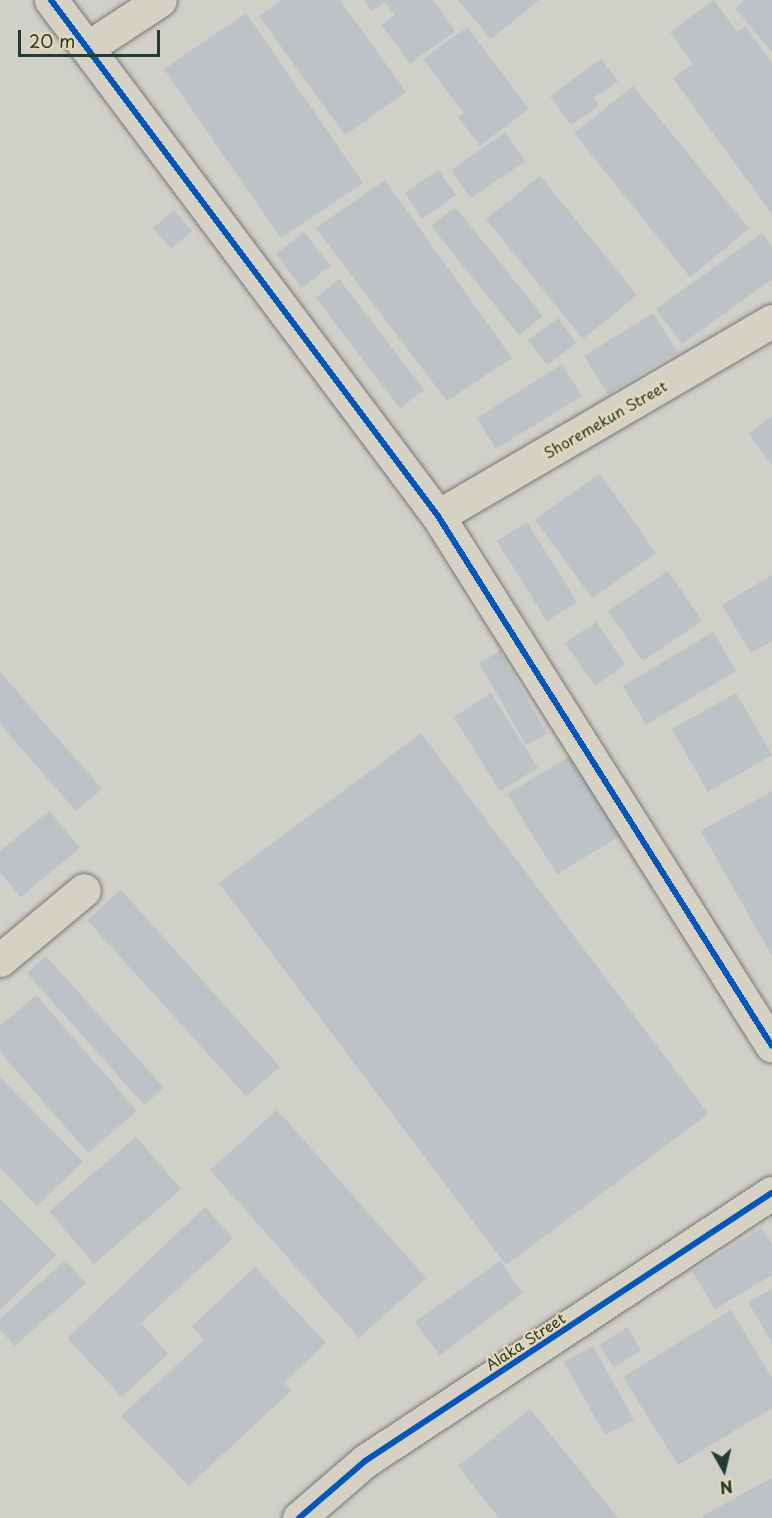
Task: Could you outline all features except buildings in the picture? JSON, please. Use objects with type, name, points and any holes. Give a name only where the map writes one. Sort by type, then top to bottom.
[{"type":"street","points":[[51,0],[438,516],[772,1046]]},
{"type":"street","points":[[87,48],[160,0]]},
{"type":"street","name":"Shoremekun Street","points":[[438,516],[772,321]]},
{"type":"street","points":[[0,960],[84,890]]},
{"type":"street","name":"Alaka Street","points":[[299,1518],[365,1461],[772,1193]]},
{"type":"cycle path","points":[[51,0],[438,516],[772,1046]]},
{"type":"cycle path","points":[[299,1518],[365,1461],[772,1193]]}]
